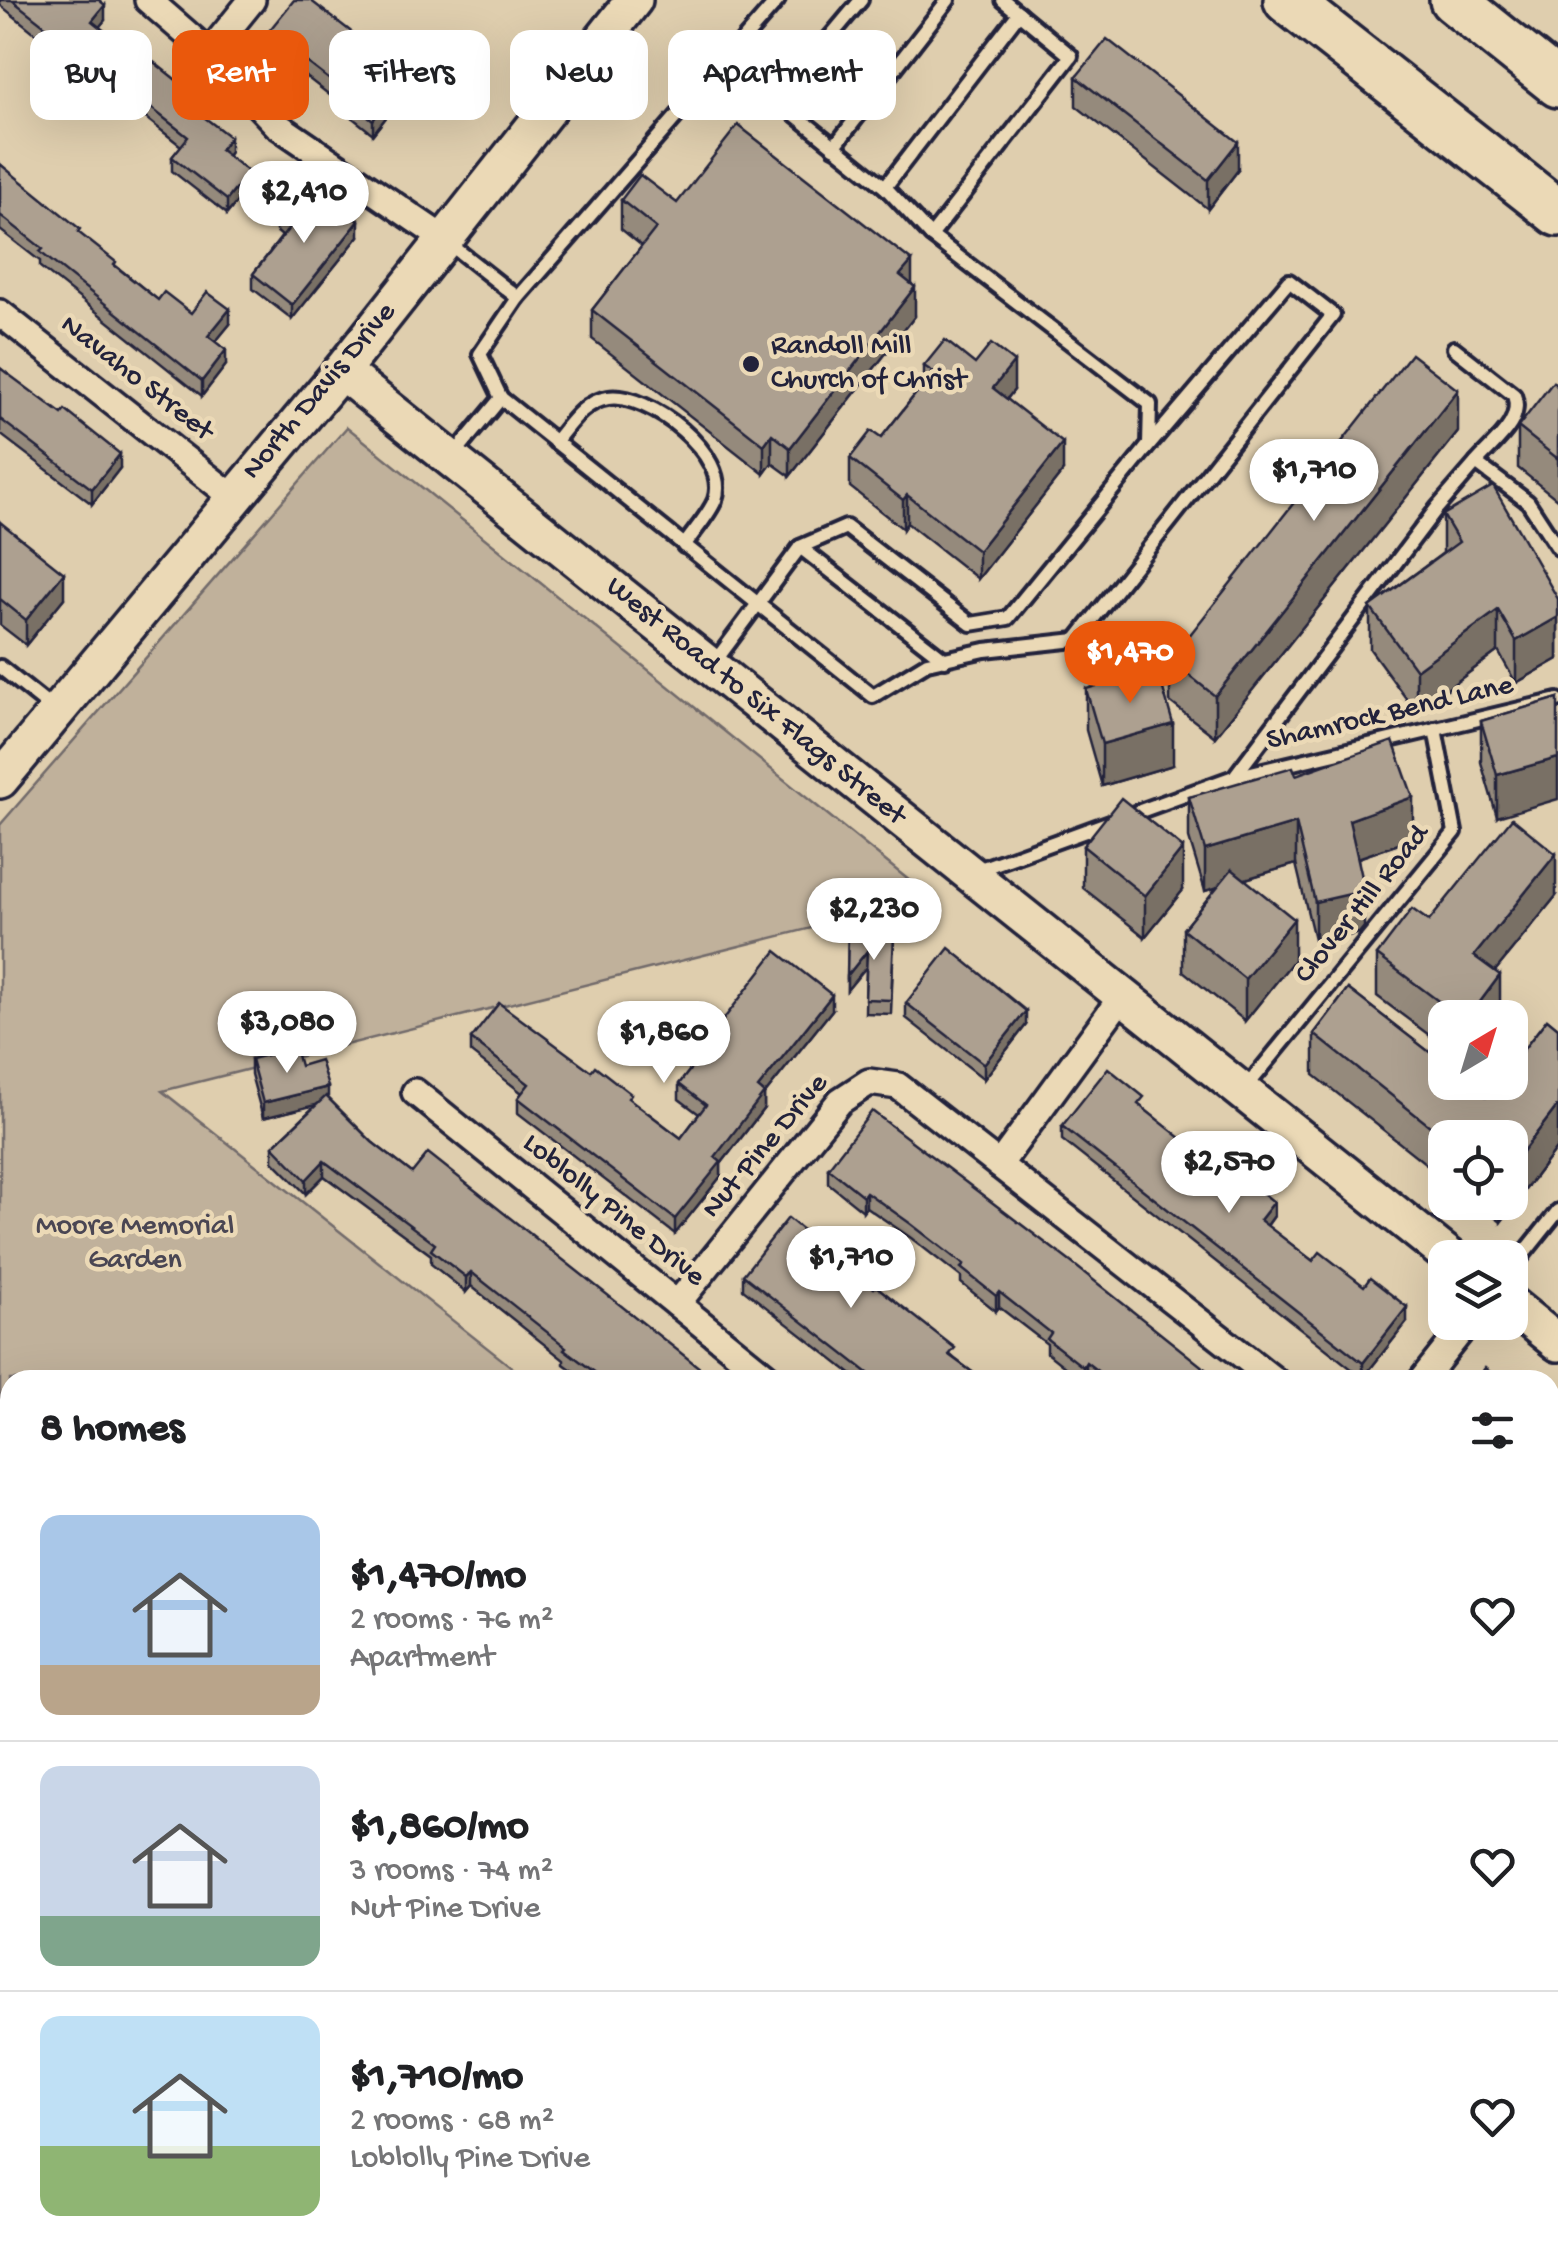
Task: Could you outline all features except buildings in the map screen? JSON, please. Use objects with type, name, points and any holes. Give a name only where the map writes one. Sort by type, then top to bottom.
[{"type":"highway","points":[[1286,0],[1558,212]]},
{"type":"highway","points":[[1453,0],[1558,84]]},
{"type":"highway","points":[[1494,0],[1558,49]]},
{"type":"street","points":[[148,0],[183,30]]},
{"type":"street","points":[[228,30],[252,0]]},
{"type":"street","name":"North Davis Drive","points":[[0,780],[232,497],[341,371],[634,0]]},
{"type":"street","points":[[272,120],[444,239]]},
{"type":"street","name":"Navaho Street","points":[[0,313],[232,497]]},
{"type":"street","name":"West Road to Six Flags Street","points":[[341,371],[1429,1240]]},
{"type":"street","points":[[1123,996],[999,1165],[1261,1370]]},
{"type":"street","name":"Nut Pine Drive","points":[[677,1304],[840,1101],[869,1082],[898,1086],[999,1165]]},
{"type":"street","name":"Loblolly Pine Drive","points":[[414,1092],[759,1370]]},
{"type":"street","points":[[1528,1318],[1558,1342]]},
{"type":"street","points":[[1430,1370],[1454,1340]]},
{"type":"lane","points":[[751,30],[778,0]]},
{"type":"lane","points":[[836,30],[861,0]]},
{"type":"lane","points":[[834,146],[948,0]]},
{"type":"lane","points":[[931,236],[1071,56],[1003,0]]},
{"type":"lane","points":[[885,187],[1020,13]]},
{"type":"lane","points":[[673,120],[518,298],[480,354],[501,398],[684,546],[757,604],[874,696],[928,664],[985,650],[1076,640],[1334,314],[1290,281],[1008,618],[971,624],[846,527],[800,547],[757,604],[711,666]]},
{"type":"lane","points":[[801,120],[885,187],[931,236],[1150,404],[1150,446],[1146,450]]},
{"type":"lane","points":[[444,239],[518,298]]},
{"type":"lane","points":[[1234,777],[1436,508],[1515,418],[1518,407],[1514,395],[1454,348]]},
{"type":"lane","points":[[555,442],[584,407],[606,398],[626,397],[644,404],[681,430],[707,453],[715,472],[716,498],[684,546]]},
{"type":"lane","points":[[451,458],[501,398]]},
{"type":"lane","points":[[1476,463],[1528,502],[1558,548]]},
{"type":"lane","points":[[800,547],[945,660]]},
{"type":"lane","points":[[0,667],[56,712]]},
{"type":"lane","name":"Shamrock Bend Lane","points":[[970,873],[1234,777],[1558,700]]},
{"type":"lane","name":"Clover Hill Road","points":[[1243,1091],[1454,832],[1435,729]]},
{"type":"lane","points":[[1528,1248],[1558,1211]]},
{"type":"green space","name":"Moore Memorial Garden","points":[[347,427],[931,898],[162,1091],[515,1370],[0,1370],[0,825]]},
{"type":"place","name":"Randoll Mill Church of Christ","points":[[751,364]]}]
